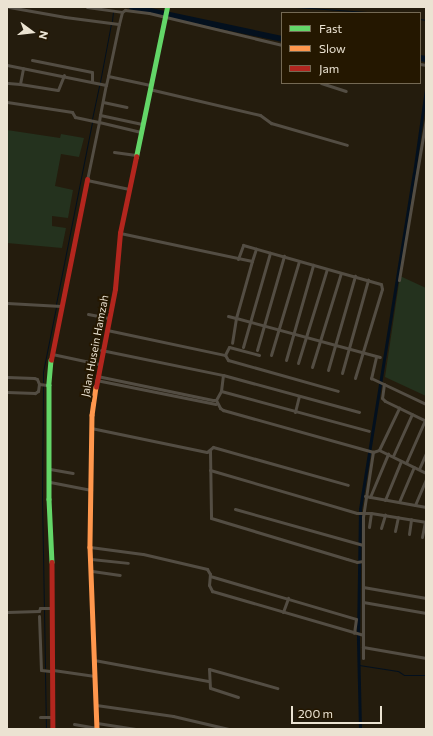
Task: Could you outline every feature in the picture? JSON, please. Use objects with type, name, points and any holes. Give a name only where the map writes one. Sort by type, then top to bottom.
[{"type":"street","points":[[9,7],[65,18],[118,24]]},
{"type":"street","points":[[87,7],[121,12],[125,10],[149,13],[281,45]]},
{"type":"street","name":"Jalan Husein Hamzah","points":[[97,727],[90,547],[91,428],[96,378],[115,289],[120,233],[167,8]]},
{"type":"street","points":[[53,729],[51,717],[52,608],[48,385],[52,354],[88,180],[105,85],[121,12]]},
{"type":"street","points":[[32,60],[92,72],[92,82]]},
{"type":"street","points":[[7,65],[64,75],[105,85]]},
{"type":"street","points":[[20,84],[24,68]]},
{"type":"street","points":[[8,83],[58,90],[64,75]]},
{"type":"street","points":[[108,76],[260,115],[271,123],[347,145]]},
{"type":"street","points":[[324,84],[346,91]]},
{"type":"street","points":[[7,102],[72,112],[74,117],[141,132]]},
{"type":"street","points":[[103,102],[126,107]]},
{"type":"street","points":[[100,115],[142,124]]},
{"type":"street","points":[[106,124],[107,117]]},
{"type":"street","points":[[399,280],[426,119]]},
{"type":"street","points":[[114,152],[136,155]]},
{"type":"street","points":[[88,180],[129,189]]},
{"type":"street","points":[[120,233],[252,261]]},
{"type":"street","points":[[238,259],[242,245],[381,284],[382,287],[355,378]]},
{"type":"street","points":[[232,343],[236,318],[256,248]]},
{"type":"street","points":[[243,347],[270,253]]},
{"type":"street","points":[[257,350],[284,256]]},
{"type":"street","points":[[271,354],[299,261]]},
{"type":"street","points":[[286,360],[292,334],[313,265]]},
{"type":"street","points":[[298,363],[327,269]]},
{"type":"street","points":[[312,367],[341,273]]},
{"type":"street","points":[[328,370],[355,276]]},
{"type":"street","points":[[342,373],[368,280]]},
{"type":"street","points":[[7,303],[62,306]]},
{"type":"street","points":[[88,314],[109,318]]},
{"type":"street","points":[[228,316],[378,357],[371,376],[372,378],[426,404]]},
{"type":"street","points":[[107,330],[226,355]]},
{"type":"street","points":[[259,355],[229,347],[226,355],[228,360],[338,391]]},
{"type":"street","points":[[102,350],[223,375],[360,412]]},
{"type":"street","points":[[52,354],[99,364]]},
{"type":"street","points":[[216,400],[221,391],[223,375]]},
{"type":"street","points":[[7,377],[37,378],[40,384],[38,391],[35,393],[7,392]]},
{"type":"street","points":[[96,378],[132,383],[216,404]]},
{"type":"street","points":[[96,378],[131,387],[207,401],[216,400]]},
{"type":"street","points":[[131,387],[132,383]]},
{"type":"street","points":[[382,383],[382,398],[384,401],[425,421],[406,463]]},
{"type":"street","points":[[40,384],[48,385]]},
{"type":"street","points":[[221,391],[369,431]]},
{"type":"street","points":[[295,412],[299,396]]},
{"type":"street","points":[[216,400],[220,408],[223,410],[373,452],[379,450],[426,473]]},
{"type":"street","points":[[379,450],[399,408]]},
{"type":"street","points":[[392,456],[412,414]]},
{"type":"street","points":[[91,428],[210,451]]},
{"type":"street","points":[[348,485],[213,447],[210,451],[210,508],[212,519],[357,562],[362,561]]},
{"type":"street","points":[[363,658],[363,513],[373,452]]},
{"type":"street","points":[[418,469],[426,453]]},
{"type":"street","points":[[370,497],[388,454]]},
{"type":"street","points":[[385,500],[401,460]]},
{"type":"street","points":[[399,502],[414,467]]},
{"type":"street","points":[[50,469],[73,473]]},
{"type":"street","points":[[210,470],[357,513],[371,513],[425,522],[422,537]]},
{"type":"street","points":[[415,505],[426,479]]},
{"type":"street","points":[[50,482],[91,490]]},
{"type":"street","points":[[365,496],[426,507]]},
{"type":"street","points":[[235,509],[362,545]]},
{"type":"street","points":[[369,527],[371,513]]},
{"type":"street","points":[[381,528],[385,515]]},
{"type":"street","points":[[395,532],[398,517]]},
{"type":"street","points":[[409,534],[411,519]]},
{"type":"street","points":[[90,547],[143,554],[207,569],[210,576],[210,588],[212,591],[362,635]]},
{"type":"street","points":[[91,559],[128,563]]},
{"type":"street","points":[[92,571],[120,576]]},
{"type":"street","points":[[210,576],[356,619],[355,633]]},
{"type":"street","points":[[362,587],[426,598]]},
{"type":"street","points":[[283,612],[288,598]]},
{"type":"street","points":[[362,602],[426,613]]},
{"type":"street","points":[[7,612],[39,611],[40,608],[52,608]]},
{"type":"street","points":[[39,616],[41,670],[52,670],[95,676]]},
{"type":"street","points":[[363,647],[426,658]]},
{"type":"street","points":[[94,660],[208,681]]},
{"type":"street","points":[[238,697],[210,688],[208,681],[208,670],[211,669],[277,688]]},
{"type":"street","points":[[96,705],[173,716],[229,729]]},
{"type":"street","points":[[41,717],[51,717]]},
{"type":"street","points":[[74,724],[136,729]]},
{"type":"green space","points":[[7,130],[60,138],[61,134],[84,138],[79,157],[61,154],[55,186],[73,190],[68,218],[52,216],[52,226],[66,228],[62,248],[7,243]]},
{"type":"green space","points":[[400,276],[426,288],[426,396],[385,377]]},
{"type":"waterway","points":[[132,7],[281,39]]},
{"type":"waterway","points":[[296,7],[367,12]]},
{"type":"waterway","points":[[112,21],[113,12]]},
{"type":"waterway","points":[[421,19],[426,20]]},
{"type":"waterway","points":[[100,82],[111,24]]},
{"type":"waterway","points":[[421,58],[426,59]]},
{"type":"waterway","points":[[92,119],[99,85]]},
{"type":"waterway","points":[[360,729],[358,638],[360,509],[426,89]]},
{"type":"waterway","points":[[56,304],[92,122]]},
{"type":"waterway","points":[[43,382],[43,372],[56,307]]},
{"type":"waterway","points":[[43,386],[42,496],[44,606]]},
{"type":"waterway","points":[[44,610],[45,668]]},
{"type":"waterway","points":[[359,665],[398,671],[404,675],[426,675]]},
{"type":"waterway","points":[[45,672],[46,729]]},
{"type":"traffic: fast","points":[[136,157],[167,7]]},
{"type":"traffic: fast","points":[[51,360],[49,385],[49,499],[52,562]]},
{"type":"traffic: slow","points":[[96,387],[92,415],[90,547],[97,729]]},
{"type":"traffic: jam","points":[[96,387],[115,289],[120,233],[136,157]]},
{"type":"traffic: jam","points":[[51,360],[87,180]]},
{"type":"traffic: jam","points":[[52,562],[53,729]]}]
